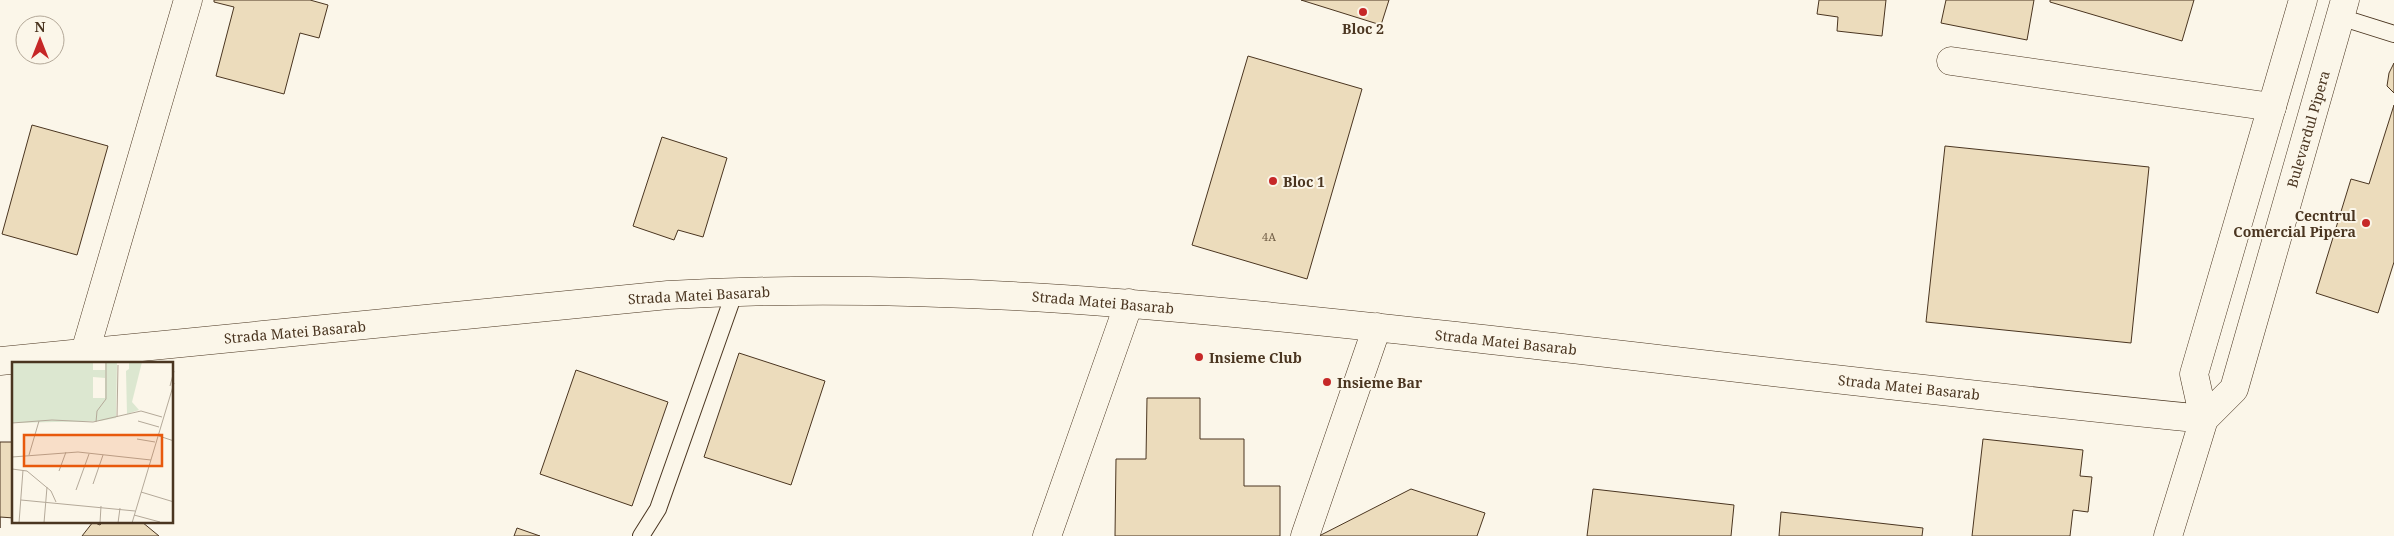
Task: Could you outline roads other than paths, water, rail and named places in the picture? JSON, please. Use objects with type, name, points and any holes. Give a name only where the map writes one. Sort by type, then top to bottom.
[{"type":"street","points":[[86,352],[188,0]]},
{"type":"street","name":"Bulevardul Pipera","points":[[2204,419],[2194,374],[2303,0]]},
{"type":"street","name":"Bulevardul Pipera","points":[[2168,536],[2204,419],[2234,389],[2342,8]]},
{"type":"street","points":[[1951,61],[2272,107]]},
{"type":"street","name":"Strada Matei Basarab","points":[[0,360],[668,294],[736,291],[931,291],[1129,303],[1376,328],[2204,419]]},
{"type":"street","points":[[1047,536],[1129,303]]},
{"type":"street","points":[[1305,536],[1376,328]]},
{"type":"lane","points":[[2342,8],[2394,34]]},
{"type":"lane","points":[[641,536],[658,509],[736,291]]},
{"type":"place","name":"Bloc 2","points":[[1363,12]]},
{"type":"place","name":"Bloc 1","points":[[1273,181]]},
{"type":"place","name":"Cecntrul Comercial Pipera","points":[[2366,223]]},
{"type":"place","name":"Insieme Club","points":[[1199,357]]},
{"type":"place","name":"Insieme Bar","points":[[1327,382]]}]
